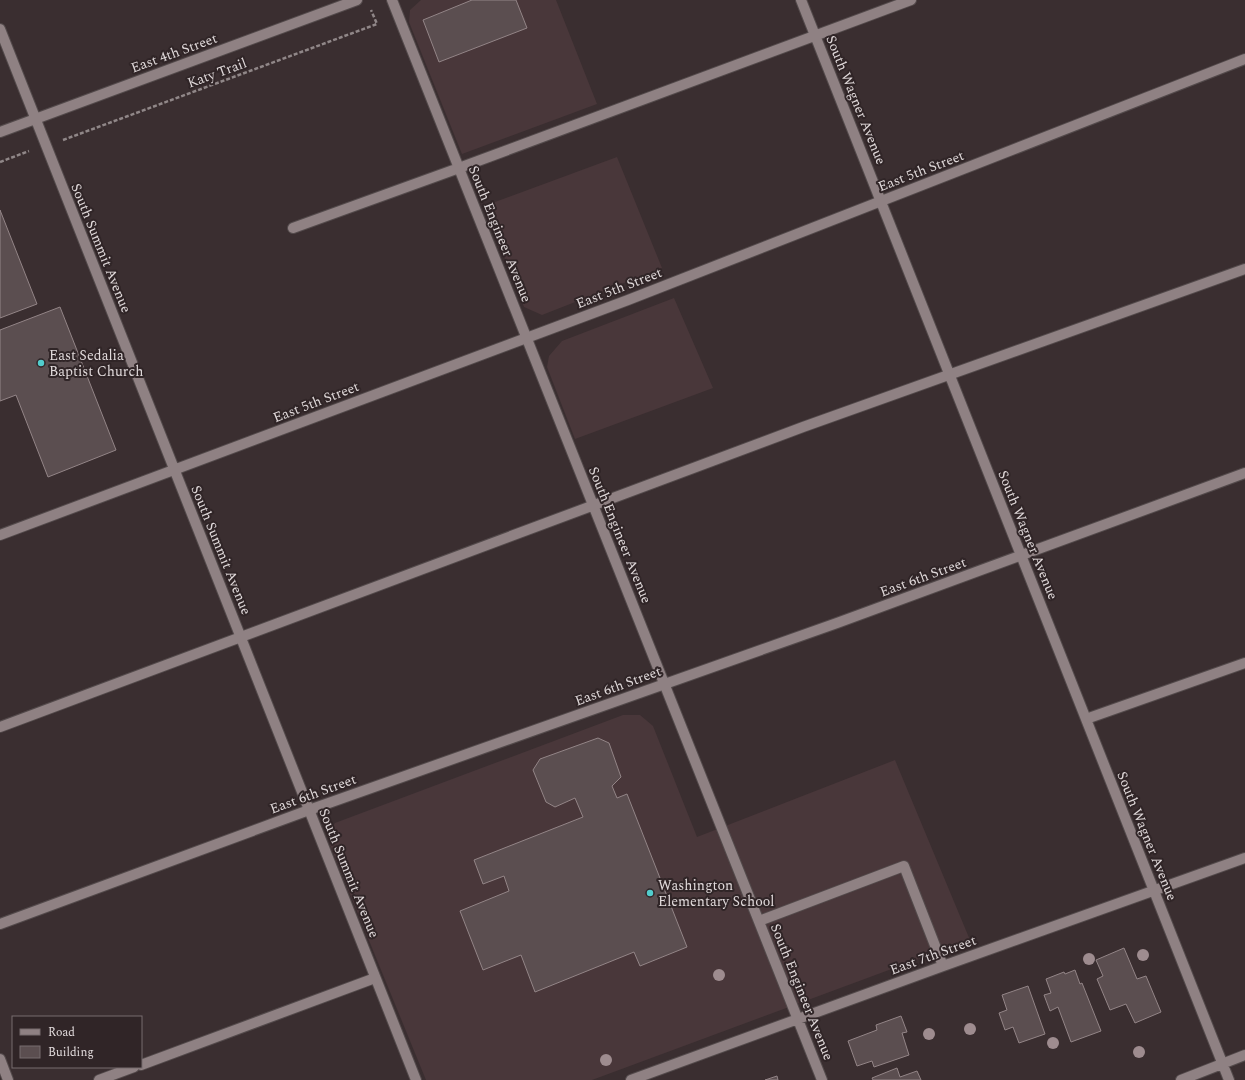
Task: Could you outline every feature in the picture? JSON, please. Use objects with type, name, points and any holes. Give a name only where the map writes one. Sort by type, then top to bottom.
[{"type":"street","name":"East 4th Street","points":[[0,132],[357,0]]},
{"type":"street","name":"South Engineer Avenue","points":[[392,0],[822,1080]]},
{"type":"street","name":"South Wagner Avenue","points":[[801,0],[1229,1080]]},
{"type":"street","points":[[292,228],[459,168],[911,0]]},
{"type":"street","name":"South Summit Avenue","points":[[0,29],[416,1080]]},
{"type":"street","name":"East 5th Street","points":[[0,535],[628,300],[1245,59]]},
{"type":"street","points":[[0,727],[803,427],[1245,269]]},
{"type":"street","name":"East 6th Street","points":[[0,924],[309,810],[837,623],[1245,473]]},
{"type":"street","points":[[1086,719],[1245,663]]},
{"type":"street","name":"East 7th Street","points":[[631,1080],[1245,858]]},
{"type":"street","points":[[759,921],[904,866],[943,966]]},
{"type":"street","points":[[142,1065],[376,978]]},
{"type":"street","points":[[1180,1080],[1245,1055]]},
{"type":"street","points":[[0,1059],[8,1080]]},
{"type":"street","points":[[99,1080],[131,1068]]},
{"type":"path","name":"Katy Trail","points":[[64,140],[377,24]]},
{"type":"path","points":[[0,162],[28,152]]},
{"type":"shaded area","points":[[421,0],[556,0],[597,104],[462,154],[409,22],[410,10]]},
{"type":"shaded area","points":[[617,157],[662,268],[542,315],[524,307],[484,206]]},
{"type":"shaded area","points":[[674,298],[713,388],[575,439],[547,367],[549,356],[562,341]]},
{"type":"shaded area","name":"Washington Elementary School","points":[[623,715],[640,715],[653,726],[697,837],[895,760],[970,940],[592,1080],[426,1080],[330,845],[329,832],[335,823]]},
{"type":"building","points":[[472,0],[516,0],[527,28],[439,62],[423,20]]},
{"type":"building","points":[[0,210],[37,304],[0,318]]},
{"type":"building","name":"East Sedalia Baptist Church","points":[[60,307],[116,450],[48,477],[16,395],[0,401],[0,330]]},
{"type":"building","name":"Washington Elementary School","points":[[598,738],[609,743],[621,777],[612,786],[617,798],[627,794],[687,947],[640,966],[634,952],[535,992],[521,955],[483,970],[460,911],[509,891],[504,876],[483,884],[474,860],[583,817],[575,798],[555,807],[546,802],[533,770],[540,759]]},
{"type":"building","points":[[1124,948],[1137,979],[1146,976],[1161,1012],[1135,1023],[1126,1004],[1110,1010],[1097,979],[1103,976],[1096,960]]},
{"type":"building","points":[[1075,970],[1080,984],[1082,983],[1101,1031],[1071,1042],[1058,1007],[1050,1011],[1044,995],[1051,993],[1046,979],[1064,972],[1065,974]]},
{"type":"building","points":[[1028,986],[1045,1034],[1019,1043],[1013,1027],[1005,1030],[999,1013],[1007,1010],[1002,995]]},
{"type":"building","points":[[901,1016],[907,1032],[902,1033],[909,1055],[874,1067],[872,1061],[857,1066],[848,1041],[877,1030],[876,1025]]},
{"type":"building","points":[[897,1068],[900,1077],[917,1071],[921,1080],[873,1080],[872,1078]]},
{"type":"building","points":[[777,1076],[778,1080],[765,1080]]},
{"type":"place","name":"East Sedalia Baptist Church","points":[[41,363]]},
{"type":"place","name":"Washington Elementary School","points":[[650,893]]}]
